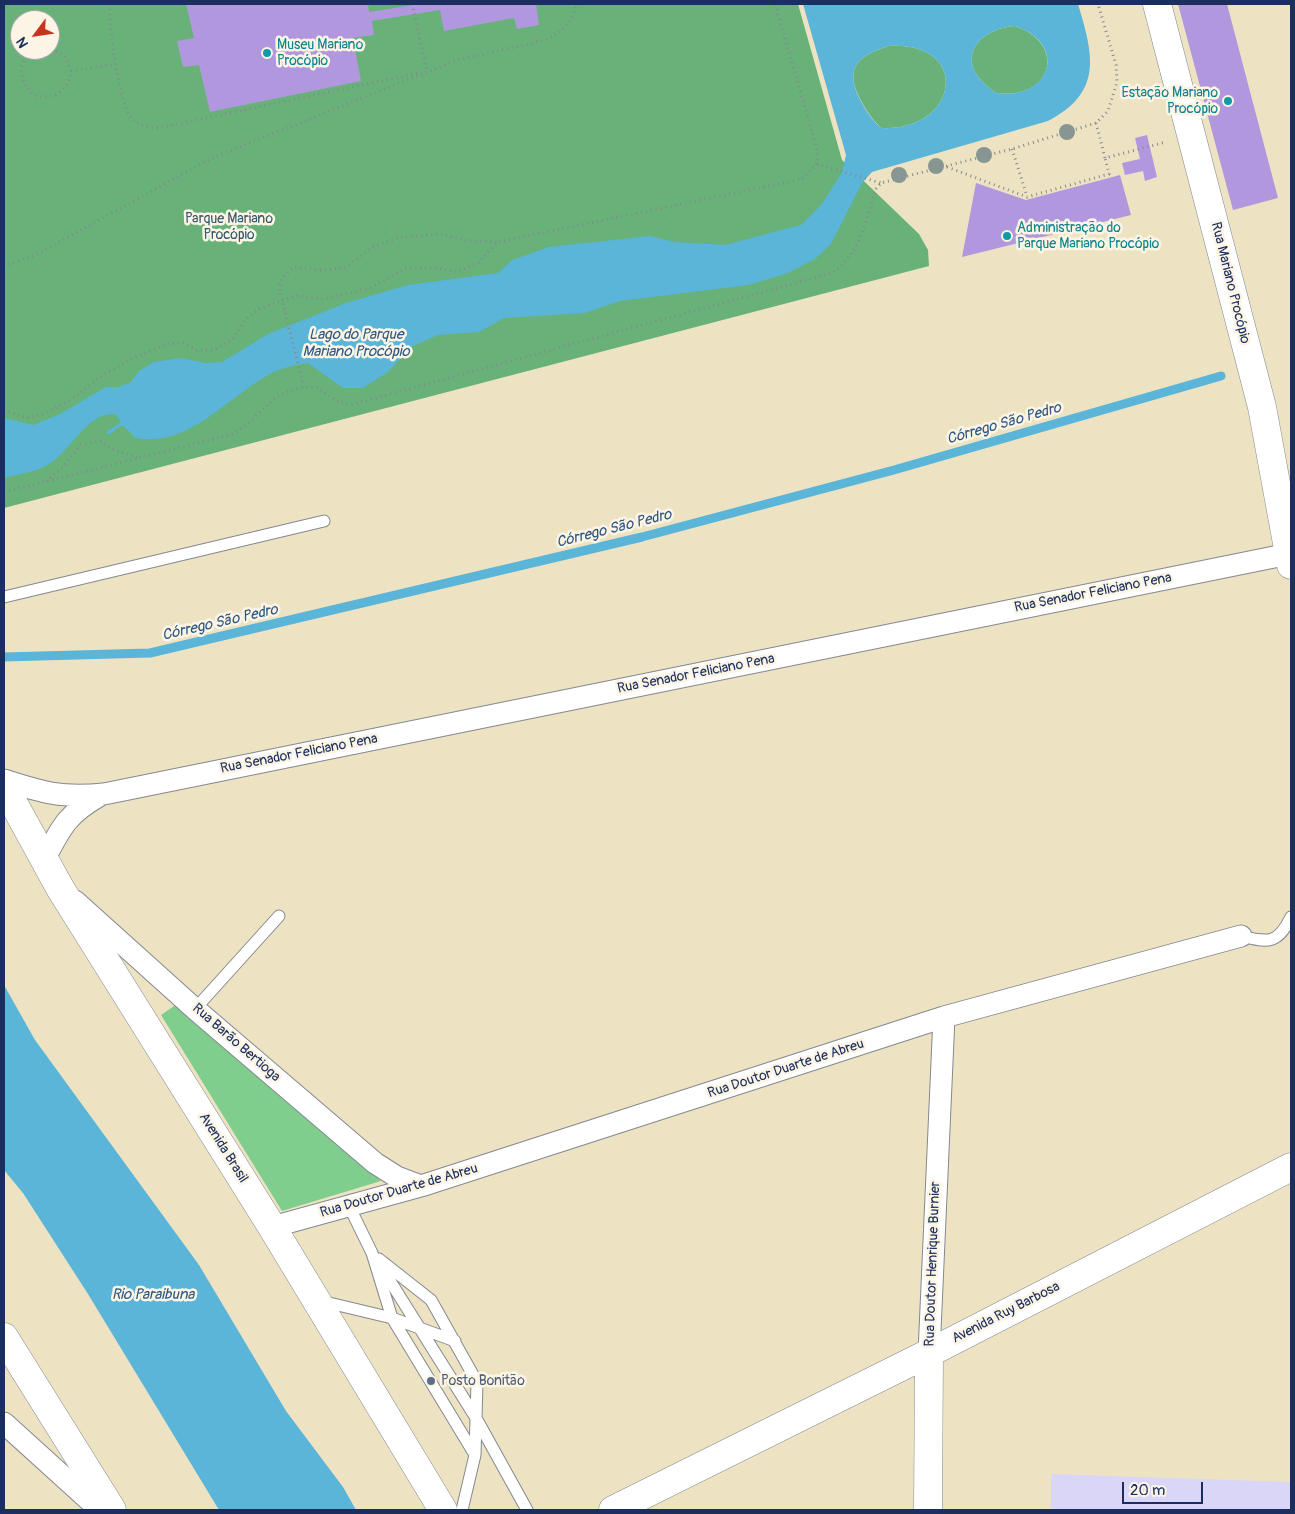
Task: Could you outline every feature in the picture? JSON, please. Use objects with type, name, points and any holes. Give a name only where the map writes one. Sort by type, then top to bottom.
[{"type":"main road","name":"Rua Mariano Procópio","points":[[1157,4],[1191,136],[1208,193],[1262,408],[1290,560]]},
{"type":"main road","name":"Avenida Brasil","points":[[4,786],[60,888],[272,1227],[443,1510]]},
{"type":"main road","name":"Avenida Ruy Barbosa","points":[[613,1510],[929,1352],[1291,1167]]},
{"type":"main road","points":[[4,1337],[112,1510]]},
{"type":"main road","name":"Rua Doutor Henrique Burnier","points":[[928,1510],[929,1352]]},
{"type":"street","name":"Rua Senador Feliciano Pena","points":[[4,780],[45,794],[72,797],[104,794],[1290,560]]},
{"type":"street","name":"Rua Senador Feliciano Pena","points":[[44,860],[64,823],[78,808],[104,794]]},
{"type":"street","name":"Rua Barão Bertioga","points":[[60,888],[196,1009],[375,1163],[397,1177],[421,1186]]},
{"type":"street","name":"Rua Doutor Duarte de Abreu","points":[[272,1227],[421,1186],[944,1018],[1241,936]]},
{"type":"street","name":"Rua Doutor Henrique Burnier","points":[[929,1352],[944,1018]]},
{"type":"street","points":[[4,1423],[100,1510]]},
{"type":"lane","points":[[4,597],[324,521]]},
{"type":"lane","points":[[196,1009],[279,916]]},
{"type":"lane","name":"Rua Doutor Duarte de Abreu","points":[[1241,936],[1261,941],[1275,939],[1282,934],[1291,917]]},
{"type":"lane","points":[[348,1206],[372,1253],[476,1418],[527,1510]]},
{"type":"lane","points":[[372,1253],[392,1318],[475,1455]]},
{"type":"lane","points":[[372,1253],[431,1300],[477,1382],[475,1455],[462,1510]]},
{"type":"lane","points":[[317,1301],[392,1318],[455,1342]]},
{"type":"path","points":[[110,4],[109,20],[125,107],[133,120],[146,127],[158,128],[427,71]]},
{"type":"path","points":[[412,4],[427,71]]},
{"type":"path","points":[[4,266],[34,256],[212,158],[457,60],[545,40],[560,32],[566,26],[571,20],[578,4]]},
{"type":"path","points":[[304,387],[279,288],[282,278],[294,268],[321,270],[345,268],[373,247],[397,238],[440,234],[472,241],[498,242],[802,179],[817,164],[817,149],[775,4]]},
{"type":"path","points":[[817,164],[881,183],[1012,149],[1096,123],[1108,111],[1117,82],[1116,65],[1098,4]]},
{"type":"path","points":[[24,60],[21,76],[27,90],[34,95],[51,97],[59,94],[66,88],[71,71],[64,55],[60,53]]},
{"type":"path","points":[[71,71],[116,64]]},
{"type":"path","points":[[947,166],[1027,197],[1108,174],[1096,123]]},
{"type":"path","points":[[1105,158],[1191,136]]},
{"type":"path","points":[[1012,149],[1027,197]]},
{"type":"path","points":[[4,492],[233,434],[248,425],[268,402],[287,391],[304,387],[316,387],[339,402],[350,405],[832,273],[842,267],[854,252],[876,189],[881,183]]},
{"type":"path","points":[[4,410],[27,418],[44,414],[76,397],[103,375],[129,360],[170,344],[183,343],[196,350],[213,350],[232,340],[245,320],[259,309],[297,296],[323,299],[370,288],[407,268],[438,268],[456,272],[478,263],[498,242]]},
{"type":"path","points":[[45,482],[63,467],[81,444],[100,441],[124,454],[142,458]]},
{"type":"shaded area","points":[[1051,1474],[1291,1482],[1291,1510],[1051,1510]]},
{"type":"green space","name":"Parque Mariano Procópio","points":[[4,4],[798,4],[842,160],[919,234],[928,250],[929,266],[4,508]]},
{"type":"green space","points":[[1015,26],[1032,34],[1042,45],[1047,57],[1046,69],[1041,80],[1030,88],[1015,93],[996,93],[975,72],[972,55],[979,41],[985,36],[1000,29]]},
{"type":"green space","points":[[889,46],[916,48],[934,57],[944,71],[946,87],[940,102],[927,116],[907,125],[881,128],[860,99],[856,90],[853,73],[862,58]]},
{"type":"green space","points":[[177,1004],[381,1181],[282,1211],[161,1015]]},
{"type":"water","name":"Lago do Parque Mariano Procópio","points":[[803,4],[1078,4],[1088,39],[1090,70],[1086,84],[1078,98],[1066,110],[1048,121],[872,172],[862,183],[831,244],[815,259],[788,273],[749,285],[620,301],[585,313],[504,318],[479,332],[438,335],[411,347],[388,372],[363,388],[343,388],[308,363],[287,367],[268,375],[206,419],[190,429],[173,436],[155,439],[136,438],[122,425],[108,435],[106,432],[121,422],[115,414],[105,415],[88,425],[52,462],[35,470],[4,478],[4,418],[33,425],[60,414],[106,387],[118,387],[130,383],[139,371],[154,362],[180,358],[206,363],[222,362],[268,334],[346,303],[408,285],[498,273],[512,260],[549,247],[650,236],[674,242],[725,245],[801,225],[822,204],[842,172],[846,155]],"holes":[[[1015,26],[1032,34],[1043,45],[1047,57],[1046,69],[1040,80],[1030,88],[1015,93],[996,93],[975,72],[972,55],[979,41],[985,36],[1000,29]],[[889,46],[916,48],[934,57],[944,71],[946,87],[940,102],[927,116],[907,125],[881,128],[870,116],[860,99],[856,90],[853,73],[862,58]]]},
{"type":"water","name":"Rio Paraibuna","points":[[4,985],[35,1040],[199,1265],[286,1411],[343,1487],[356,1510],[219,1510],[88,1294],[23,1193],[4,1170]]},
{"type":"building","name":"Museu Mariano Procópio","points":[[186,4],[368,4],[369,12],[420,4],[536,4],[539,25],[517,29],[514,18],[444,31],[440,10],[372,21],[374,35],[353,38],[361,81],[210,112],[199,65],[183,67],[177,41],[194,38]]},
{"type":"building","name":"Estação Mariano Procópio","points":[[1178,4],[1227,4],[1278,198],[1233,210]]},
{"type":"building","points":[[1147,135],[1157,177],[1145,181],[1143,171],[1125,175],[1122,163],[1140,159],[1135,138]]},
{"type":"building","name":"Administração do Parque Mariano Procópio","points":[[1120,175],[1131,215],[962,257],[976,183],[1026,200]]},
{"type":"waterway","name":"Córrego São Pedro","points":[[4,657],[150,653],[642,537],[894,470],[1221,376]]},
{"type":"place","name":"Museu Mariano Procópio","points":[[267,53]]},
{"type":"place","name":"Estação Mariano Procópio","points":[[1228,101]]},
{"type":"place","name":"Administração do Parque Mariano Procópio","points":[[1007,236]]},
{"type":"place","name":"Posto Bonitão","points":[[431,1381]]}]
